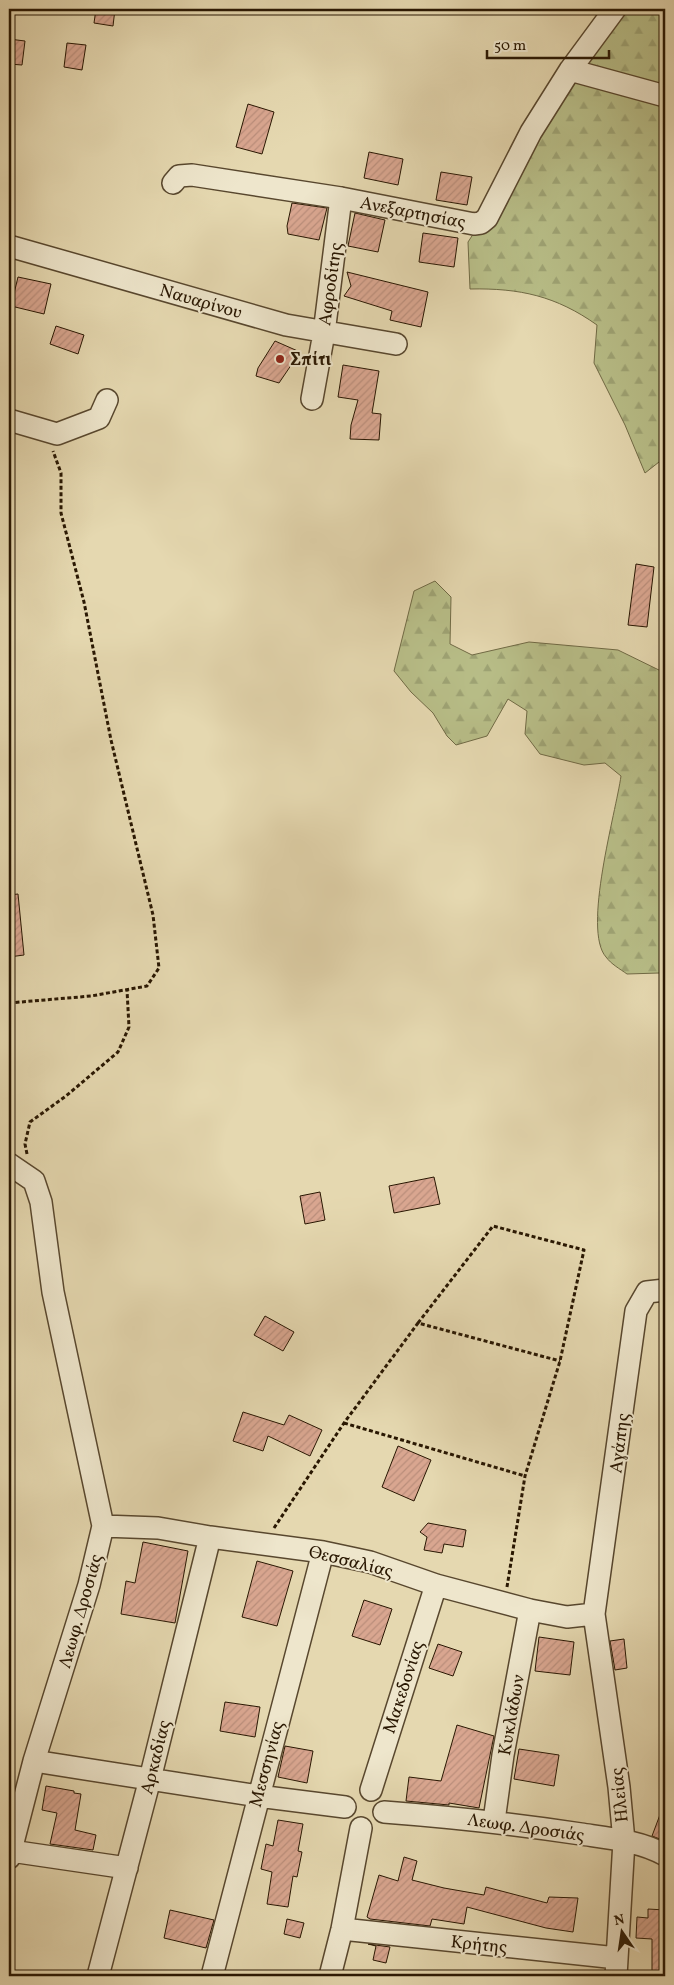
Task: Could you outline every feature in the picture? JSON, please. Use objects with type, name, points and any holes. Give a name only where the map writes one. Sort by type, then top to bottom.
[{"type":"street","points":[[615,9],[570,70],[665,96]]},
{"type":"street","name":"Ανεξαρτησίας","points":[[173,183],[178,176],[192,175],[341,198],[474,224],[481,223],[487,218],[531,132],[570,70]]},
{"type":"street","name":"Αφροδίτης","points":[[312,399],[324,332],[341,198]]},
{"type":"street","name":"Ναυαρίνου","points":[[9,246],[286,325],[396,344]]},
{"type":"street","points":[[9,420],[47,432],[59,433],[96,420],[102,415],[107,400]]},
{"type":"street","points":[[9,1164],[34,1182]]},
{"type":"street","name":"Λεωφ. Δροσιάς","points":[[10,1854],[34,1761],[90,1585],[103,1526],[53,1292],[41,1202],[34,1182]]},
{"type":"street","name":"Αγάπης","points":[[594,1614],[636,1311],[647,1292],[665,1290]]},
{"type":"street","name":"Θεσσαλίας","points":[[103,1526],[158,1528],[323,1552],[370,1562],[436,1585],[530,1610],[567,1617],[594,1614]]},
{"type":"street","name":"Αρκαδίας","points":[[98,1976],[150,1779],[210,1537]]},
{"type":"street","name":"Μεσσηνίας","points":[[212,1976],[323,1552]]},
{"type":"street","name":"Μακεδονίας","points":[[371,1790],[436,1585]]},
{"type":"street","name":"Κυκλάδων","points":[[494,1821],[503,1755],[530,1610]]},
{"type":"street","name":"Ηλείας","points":[[594,1614],[618,1778],[624,1841],[617,1967]]},
{"type":"street","points":[[34,1761],[258,1796],[345,1807]]},
{"type":"street","points":[[359,1789],[371,1790],[380,1796],[384,1812],[378,1823],[367,1828],[361,1828],[350,1822],[345,1807],[346,1801],[359,1789]]},
{"type":"street","name":"Λεωφ. Δροσιάς","points":[[384,1812],[494,1821],[624,1841],[665,1855]]},
{"type":"street","points":[[330,1976],[342,1929],[361,1828]]},
{"type":"street","points":[[10,1854],[127,1868]]},
{"type":"street","name":"Κρήτης","points":[[342,1929],[617,1967]]},
{"type":"path","points":[[9,1003],[127,990],[147,986],[158,968],[153,914],[111,740],[84,602],[61,513],[61,473],[47,432]]},
{"type":"path","points":[[34,1182],[25,1144],[30,1122],[118,1052],[129,1027],[127,990]]},
{"type":"path","points":[[263,1544],[344,1423],[493,1226],[584,1250],[560,1361],[525,1476],[505,1602]]},
{"type":"path","points":[[418,1323],[560,1361]]},
{"type":"path","points":[[344,1423],[525,1476]]},
{"type":"green space","points":[[621,9],[665,9],[665,465],[659,462],[645,473],[625,425],[594,363],[597,325],[567,307],[537,296],[505,290],[470,289],[468,242]]},
{"type":"green space","points":[[435,581],[451,597],[450,644],[472,655],[529,642],[618,650],[665,673],[665,975],[659,973],[627,974],[608,960],[600,943],[598,922],[599,897],[621,776],[605,763],[584,765],[540,754],[525,734],[527,711],[508,699],[487,736],[456,745],[447,736],[433,713],[411,692],[394,671],[414,591]]},
{"type":"building","points":[[96,9],[115,9],[113,26],[94,23]]},
{"type":"building","points":[[9,39],[25,41],[22,65],[9,64]]},
{"type":"building","points":[[67,43],[86,45],[82,70],[64,67]]},
{"type":"building","points":[[248,104],[274,112],[262,154],[236,147]]},
{"type":"building","points":[[369,152],[403,159],[398,185],[364,178]]},
{"type":"building","points":[[441,172],[472,177],[467,205],[436,200]]},
{"type":"building","points":[[292,203],[327,208],[319,240],[288,234],[287,226]]},
{"type":"building","points":[[355,213],[385,220],[378,252],[348,246]]},
{"type":"building","points":[[423,233],[458,238],[454,267],[419,262]]},
{"type":"building","points":[[347,272],[428,292],[421,327],[390,320],[392,311],[344,296],[351,286]]},
{"type":"building","points":[[18,277],[51,284],[44,314],[11,306]]},
{"type":"building","points":[[56,326],[84,335],[78,354],[50,344]]},
{"type":"building","name":"Σπίτι","points":[[275,341],[300,352],[279,383],[256,376],[258,368]]},
{"type":"building","points":[[343,365],[379,371],[372,413],[381,414],[379,440],[350,439],[351,425],[358,400],[338,397]]},
{"type":"building","points":[[636,564],[654,567],[647,627],[628,625]]},
{"type":"building","points":[[18,894],[24,955],[9,957],[9,895]]},
{"type":"building","points":[[434,1177],[440,1204],[394,1213],[389,1186]]},
{"type":"building","points":[[320,1192],[325,1220],[305,1224],[300,1196]]},
{"type":"building","points":[[265,1316],[294,1332],[283,1351],[254,1335]]},
{"type":"building","points":[[243,1412],[284,1425],[289,1415],[322,1430],[310,1456],[268,1436],[263,1451],[233,1441]]},
{"type":"building","points":[[398,1446],[431,1460],[414,1501],[382,1487]]},
{"type":"building","points":[[428,1523],[466,1530],[463,1547],[444,1544],[442,1553],[424,1550],[427,1537],[420,1532]]},
{"type":"building","points":[[143,1542],[188,1551],[175,1623],[121,1614],[126,1581],[135,1583]]},
{"type":"building","points":[[257,1561],[293,1571],[277,1626],[242,1617]]},
{"type":"building","points":[[364,1600],[392,1609],[380,1645],[352,1636]]},
{"type":"building","points":[[539,1637],[574,1642],[570,1675],[535,1671]]},
{"type":"building","points":[[624,1639],[627,1668],[615,1670],[610,1641]]},
{"type":"building","points":[[438,1644],[462,1652],[453,1676],[429,1668]]},
{"type":"building","points":[[225,1702],[260,1707],[255,1737],[220,1731]]},
{"type":"building","points":[[457,1725],[494,1736],[479,1808],[449,1803],[449,1805],[406,1801],[409,1777],[441,1781]]},
{"type":"building","points":[[285,1746],[313,1751],[307,1783],[278,1777]]},
{"type":"building","points":[[519,1749],[559,1755],[554,1786],[514,1779]]},
{"type":"building","points":[[46,1786],[81,1794],[75,1830],[96,1835],[93,1850],[50,1844],[57,1813],[42,1810]]},
{"type":"building","points":[[665,1804],[665,1841],[652,1836]]},
{"type":"building","points":[[278,1820],[303,1824],[298,1851],[302,1852],[297,1877],[293,1876],[288,1907],[267,1904],[272,1872],[261,1869],[266,1844],[273,1846]]},
{"type":"building","points":[[404,1857],[417,1861],[412,1880],[444,1888],[484,1895],[486,1887],[547,1903],[549,1897],[578,1898],[573,1932],[546,1928],[467,1907],[464,1924],[432,1919],[430,1926],[370,1919],[367,1917],[379,1875],[398,1881]]},
{"type":"building","points":[[648,1909],[665,1910],[665,1976],[652,1976],[652,1939],[636,1938],[637,1917],[648,1918]]},
{"type":"building","points":[[170,1910],[214,1920],[206,1948],[164,1938]]},
{"type":"building","points":[[287,1919],[304,1923],[300,1938],[284,1934]]},
{"type":"building","points":[[368,1944],[390,1947],[386,1963],[373,1960],[376,1946]]},
{"type":"place","name":"Σπίτι","points":[[280,359]]}]
